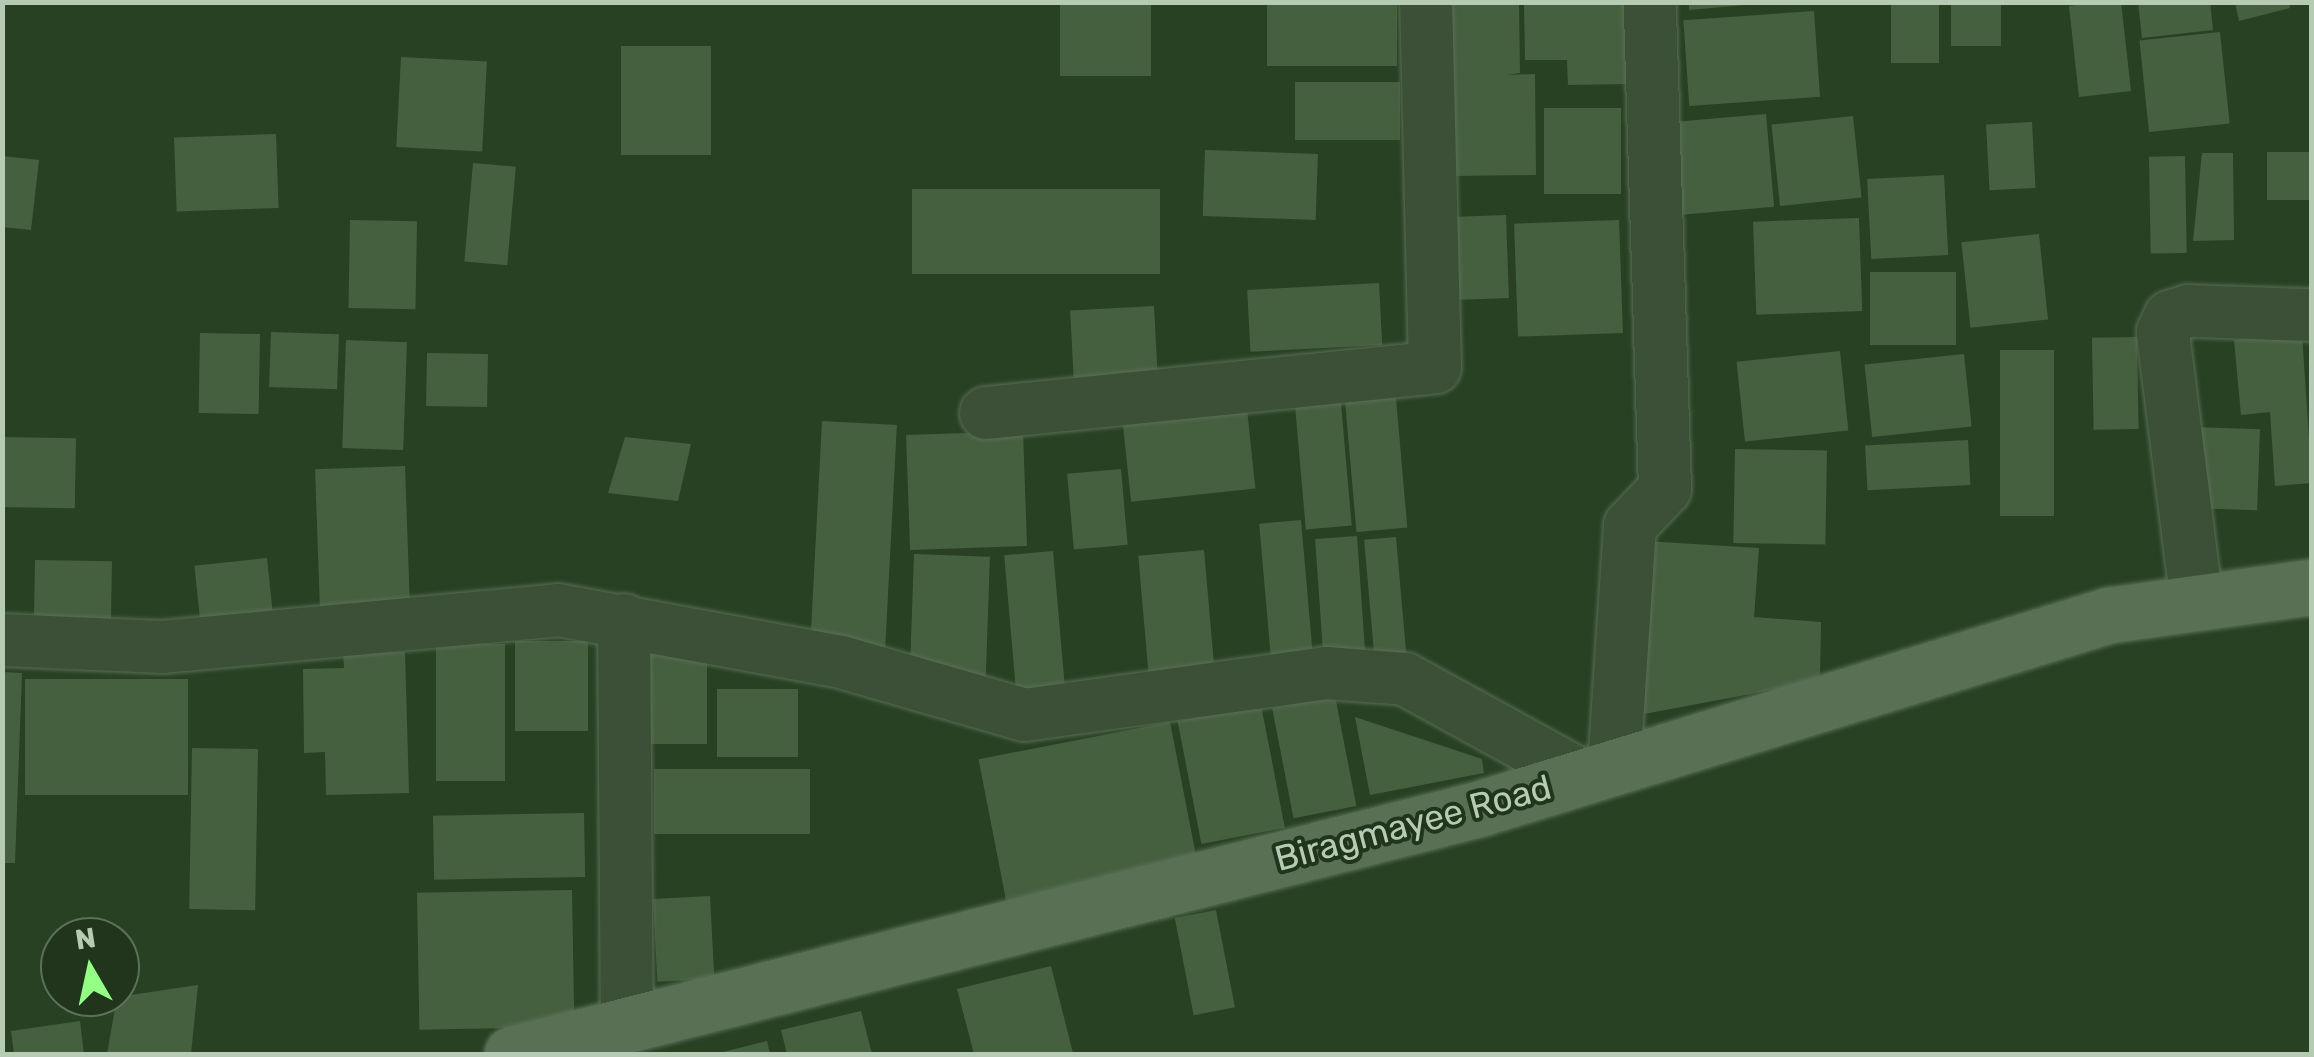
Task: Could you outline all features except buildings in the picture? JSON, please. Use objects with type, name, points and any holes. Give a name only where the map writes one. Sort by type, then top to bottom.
[{"type":"main road","name":"Biragmayee Road","points":[[512,1054],[1478,809],[2109,614],[2312,588]]},
{"type":"street","points":[[986,413],[1435,367],[1426,2]]},
{"type":"street","points":[[2,640],[162,647],[558,610],[841,662],[1025,715],[1326,673],[1405,680],[1598,772],[1630,526],[1664,489],[1650,2]]},
{"type":"street","points":[[2196,602],[2163,332],[2170,317],[2189,311],[2312,315]]},
{"type":"street","points":[[624,620],[628,1023]]}]
